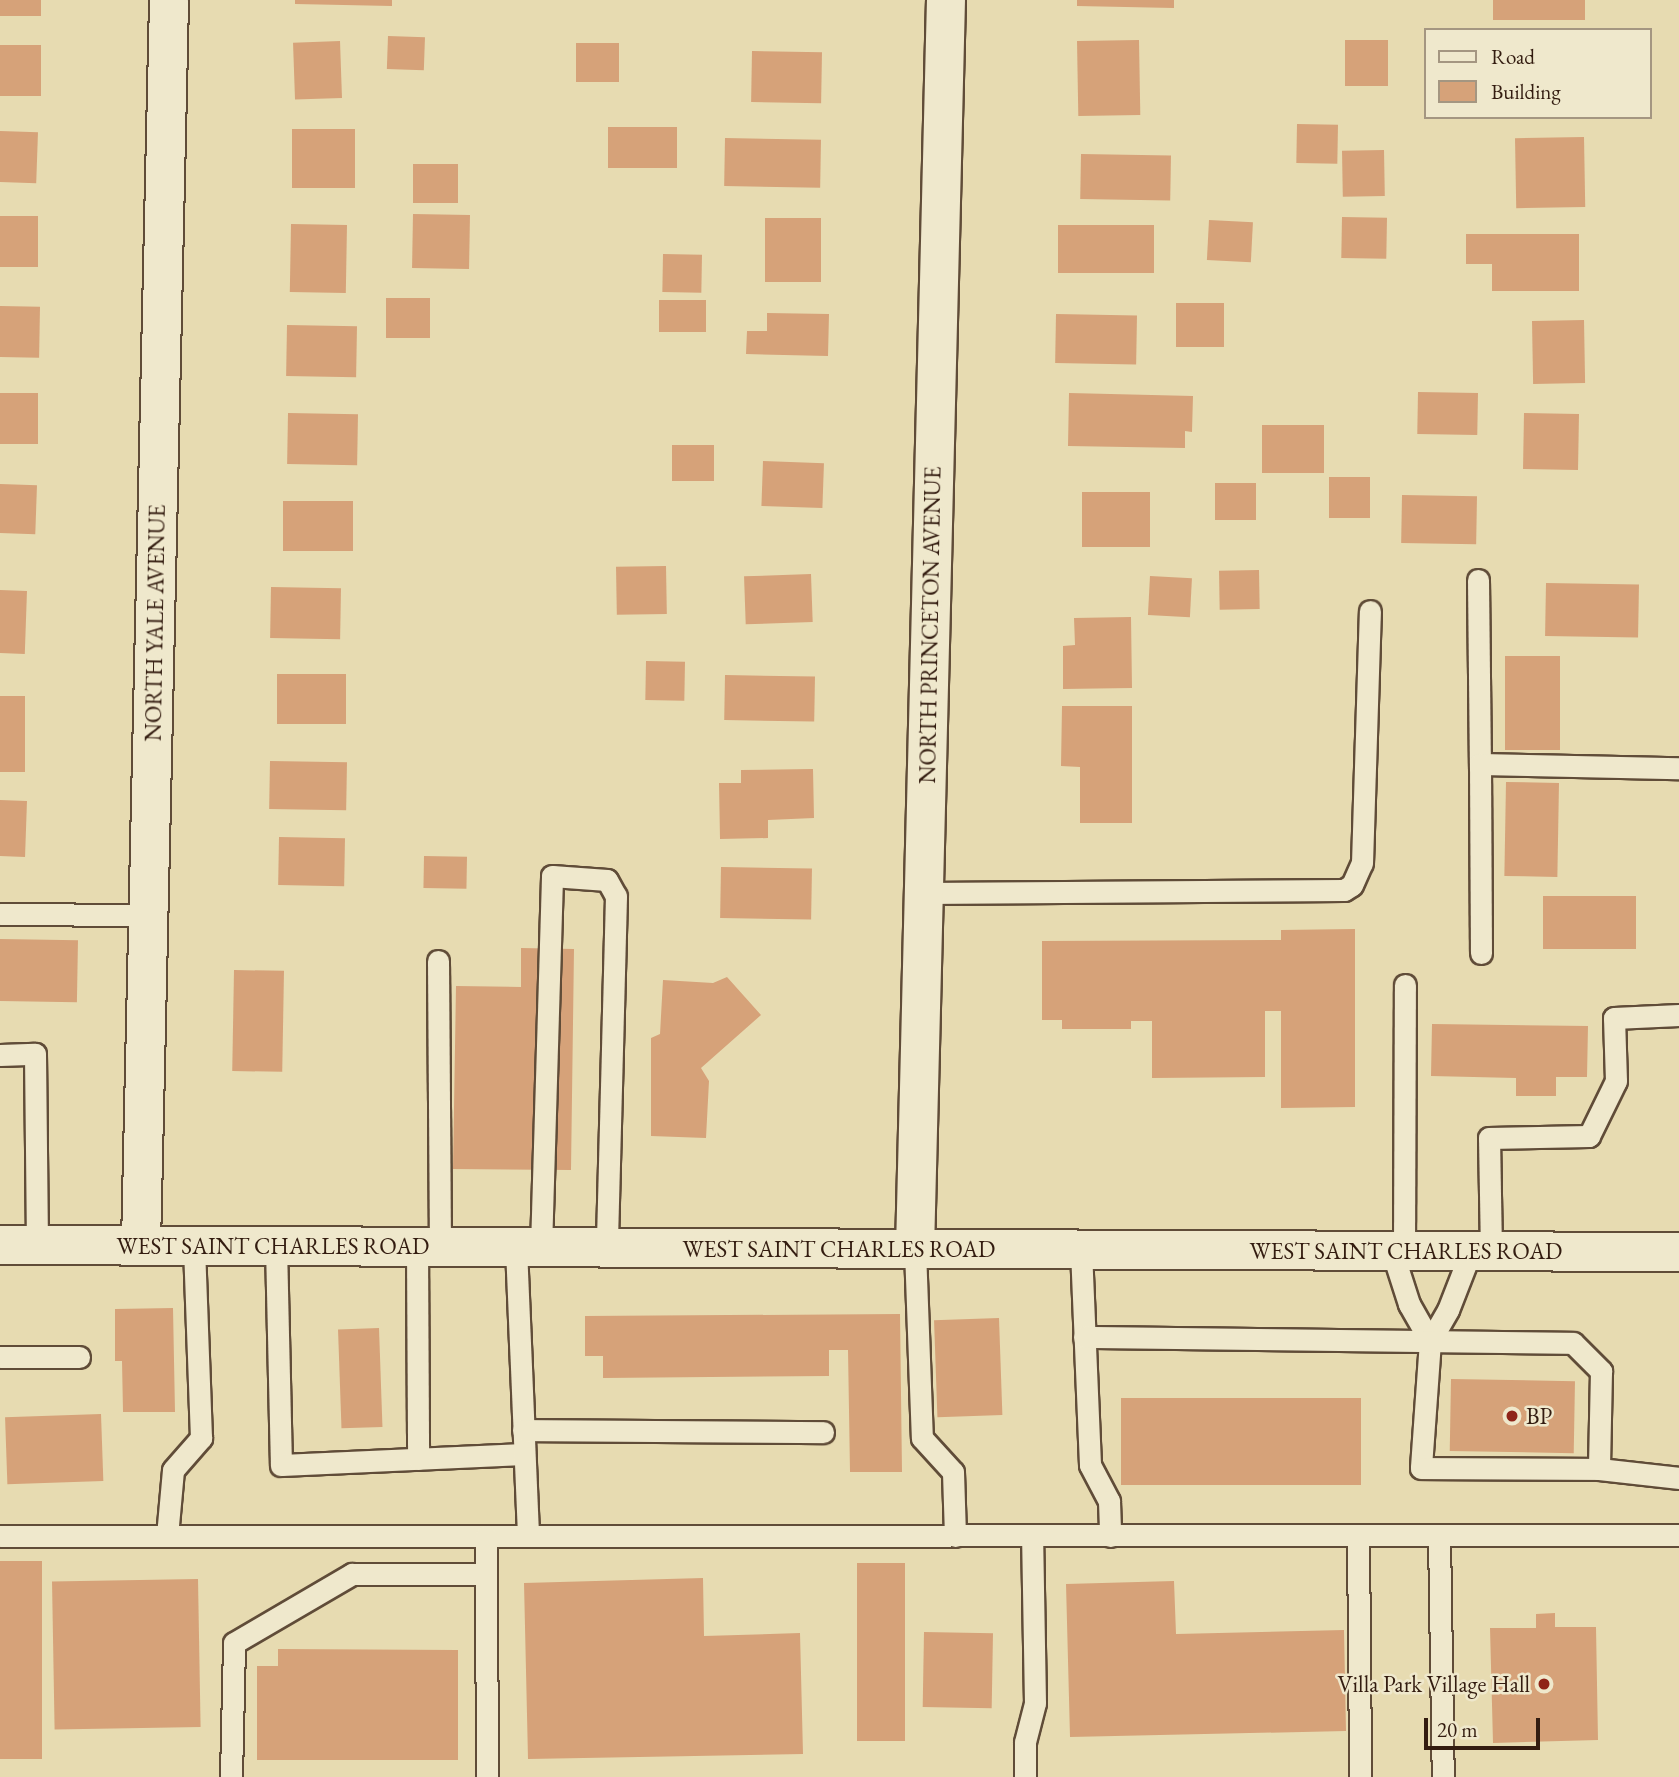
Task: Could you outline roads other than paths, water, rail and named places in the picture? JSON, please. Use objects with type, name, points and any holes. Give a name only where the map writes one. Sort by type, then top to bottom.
[{"type":"street","name":"NORTH YALE AVENUE","points":[[141,1245],[169,0]]},
{"type":"street","name":"NORTH PRINCETON AVENUE","points":[[915,1250],[946,0]]},
{"type":"street","name":"WEST SAINT CHARLES ROAD","points":[[19,1245],[1679,1252]]},
{"type":"lane","points":[[1478,580],[1481,953]]},
{"type":"lane","points":[[924,893],[1344,890],[1352,885],[1362,863],[1370,611]]},
{"type":"lane","points":[[1480,764],[1679,768]]},
{"type":"lane","points":[[528,1536],[523,1430],[528,1248],[552,876],[607,880],[616,896],[607,1248]]},
{"type":"lane","points":[[0,914],[148,915]]},
{"type":"lane","points":[[418,1459],[429,1247],[438,961]]},
{"type":"lane","points":[[1405,985],[1398,1251],[1409,1304],[1430,1341]]},
{"type":"lane","points":[[1679,1015],[1614,1018],[1616,1081],[1589,1136],[1489,1138],[1481,1251],[1430,1341],[1421,1468],[1599,1469],[1679,1478]]},
{"type":"lane","points":[[0,1055],[35,1054],[19,1245]]},
{"type":"lane","points":[[167,1536],[173,1470],[201,1437],[194,1246]]},
{"type":"lane","points":[[276,1246],[281,1465],[524,1454]]},
{"type":"lane","points":[[915,1250],[922,1437],[953,1472],[955,1536]]},
{"type":"lane","points":[[1081,1250],[1090,1465],[1109,1501],[1110,1536]]},
{"type":"lane","points":[[1084,1337],[1573,1343],[1601,1371],[1599,1469]]},
{"type":"lane","points":[[0,1357],[79,1357]]},
{"type":"lane","points":[[523,1430],[823,1432]]},
{"type":"lane","points":[[1358,1535],[1360,1777]]},
{"type":"lane","points":[[1439,1535],[1443,1777]]},
{"type":"lane","points":[[0,1536],[1679,1535]]},
{"type":"lane","points":[[486,1536],[487,1777]]},
{"type":"lane","points":[[1025,1777],[1025,1742],[1035,1703],[1032,1536]]},
{"type":"lane","points":[[231,1777],[234,1643],[352,1574],[486,1574]]},
{"type":"place","name":"BP","points":[[1512,1416]]},
{"type":"place","name":"Villa Park Village Hall","points":[[1544,1684]]}]
